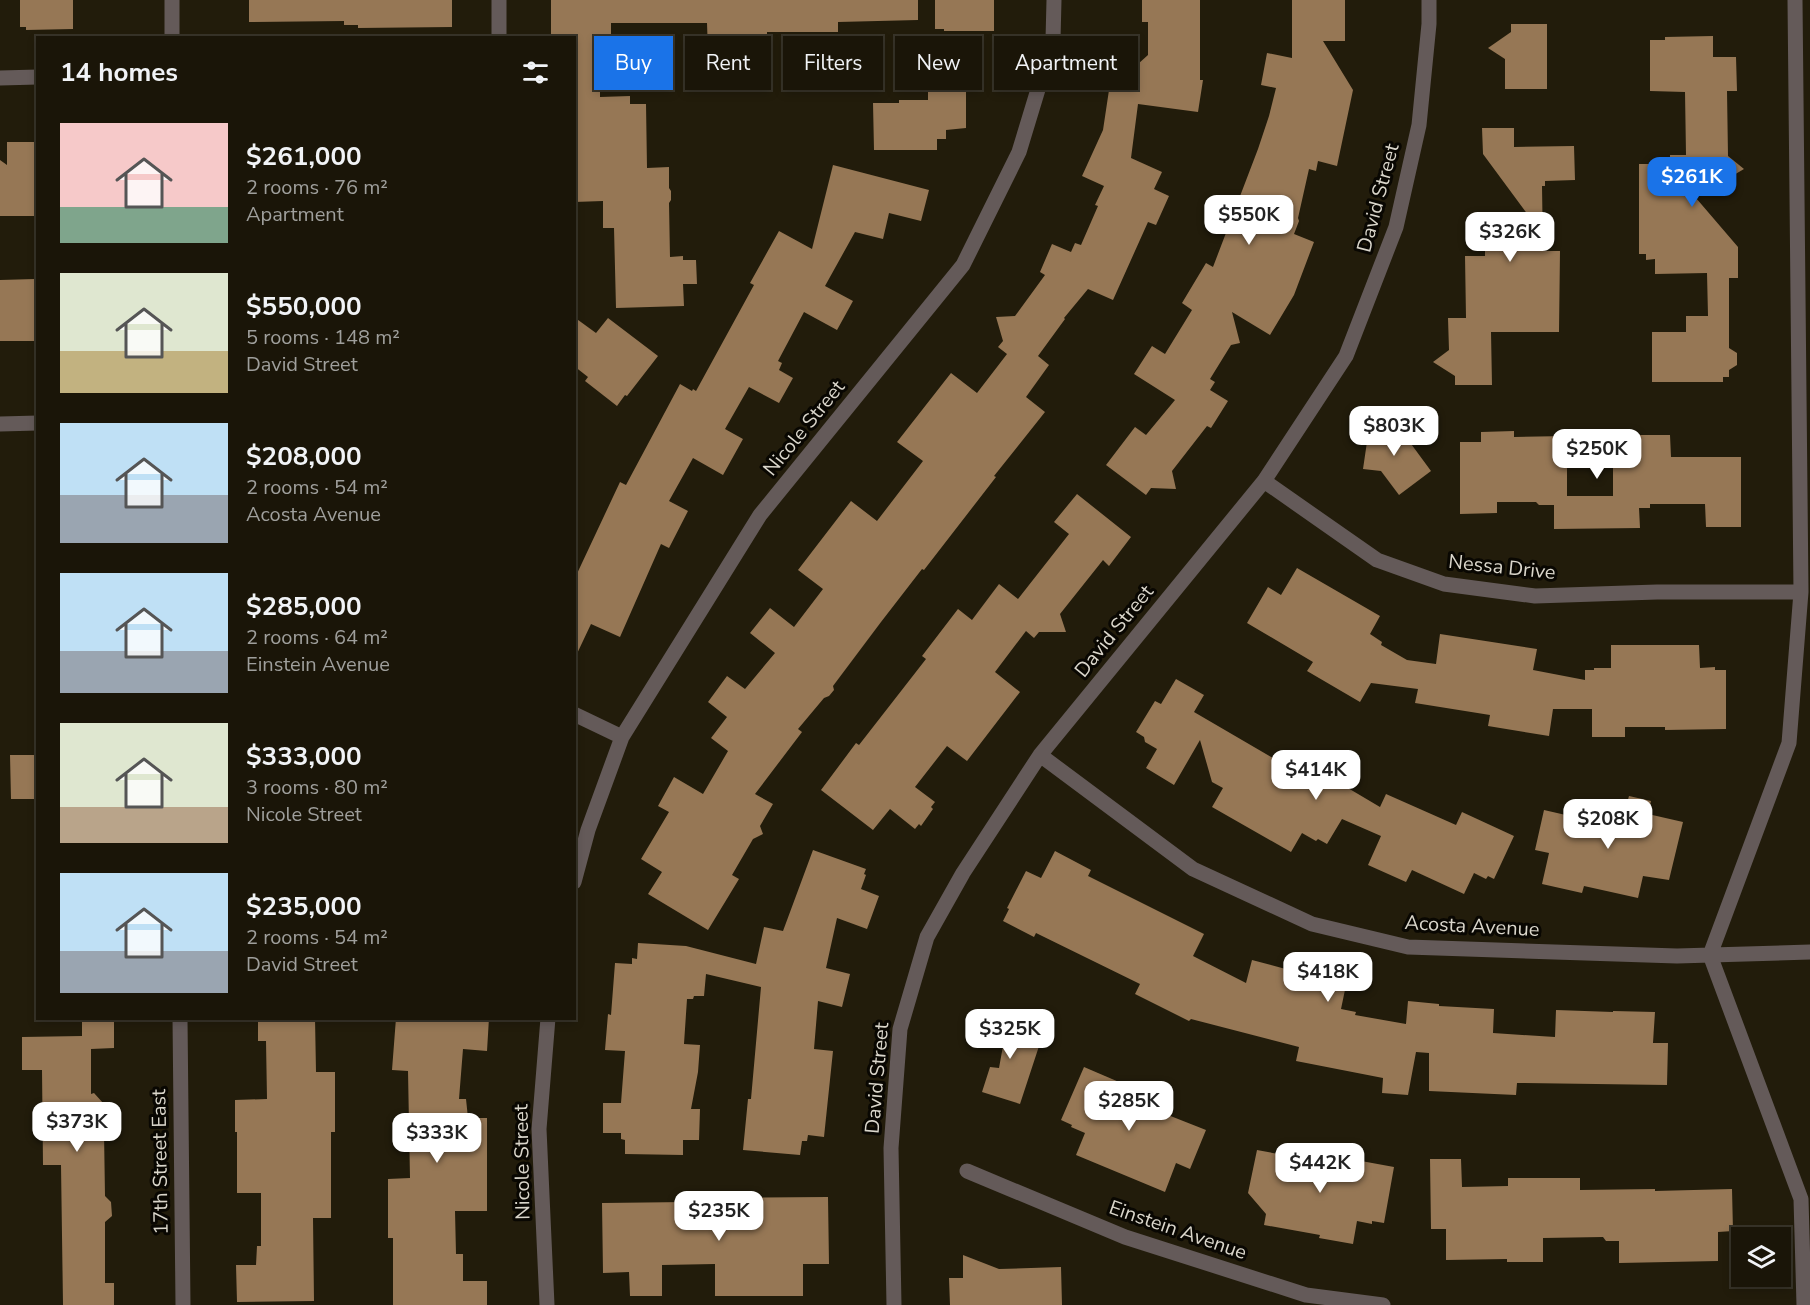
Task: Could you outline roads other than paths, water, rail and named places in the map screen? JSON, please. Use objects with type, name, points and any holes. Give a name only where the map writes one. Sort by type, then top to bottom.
[{"type":"street","points":[[171,0],[172,36]]},
{"type":"street","points":[[499,0],[499,36]]},
{"type":"street","name":"Nicole Street","points":[[576,875],[588,830],[622,737],[760,515],[963,265],[1018,152],[1053,40],[1054,0]]},
{"type":"street","name":"David Street","points":[[894,1305],[891,1148],[900,1029],[927,937],[963,873],[1040,755],[1264,480],[1346,356],[1396,227],[1419,125],[1429,24],[1429,0]]},
{"type":"street","points":[[1795,0],[1801,592],[1789,743],[1710,955],[1801,1199],[1804,1305]]},
{"type":"street","points":[[0,78],[36,77]]},
{"type":"street","points":[[0,424],[36,423]]},
{"type":"street","name":"Nessa Drive","points":[[1264,480],[1377,560],[1444,584],[1535,596],[1657,592],[1801,592]]},
{"type":"street","points":[[576,715],[622,737]]},
{"type":"street","name":"Acosta Avenue","points":[[1040,755],[1192,869],[1312,924],[1408,947],[1665,955],[1810,952]]},
{"type":"street","name":"17th Street East","points":[[180,1020],[183,1305]]},
{"type":"street","name":"Nicole Street","points":[[547,1305],[539,1129],[548,1020]]},
{"type":"street","name":"Einstein Avenue","points":[[967,1171],[1125,1237],[1261,1281],[1306,1295],[1383,1305]]}]
